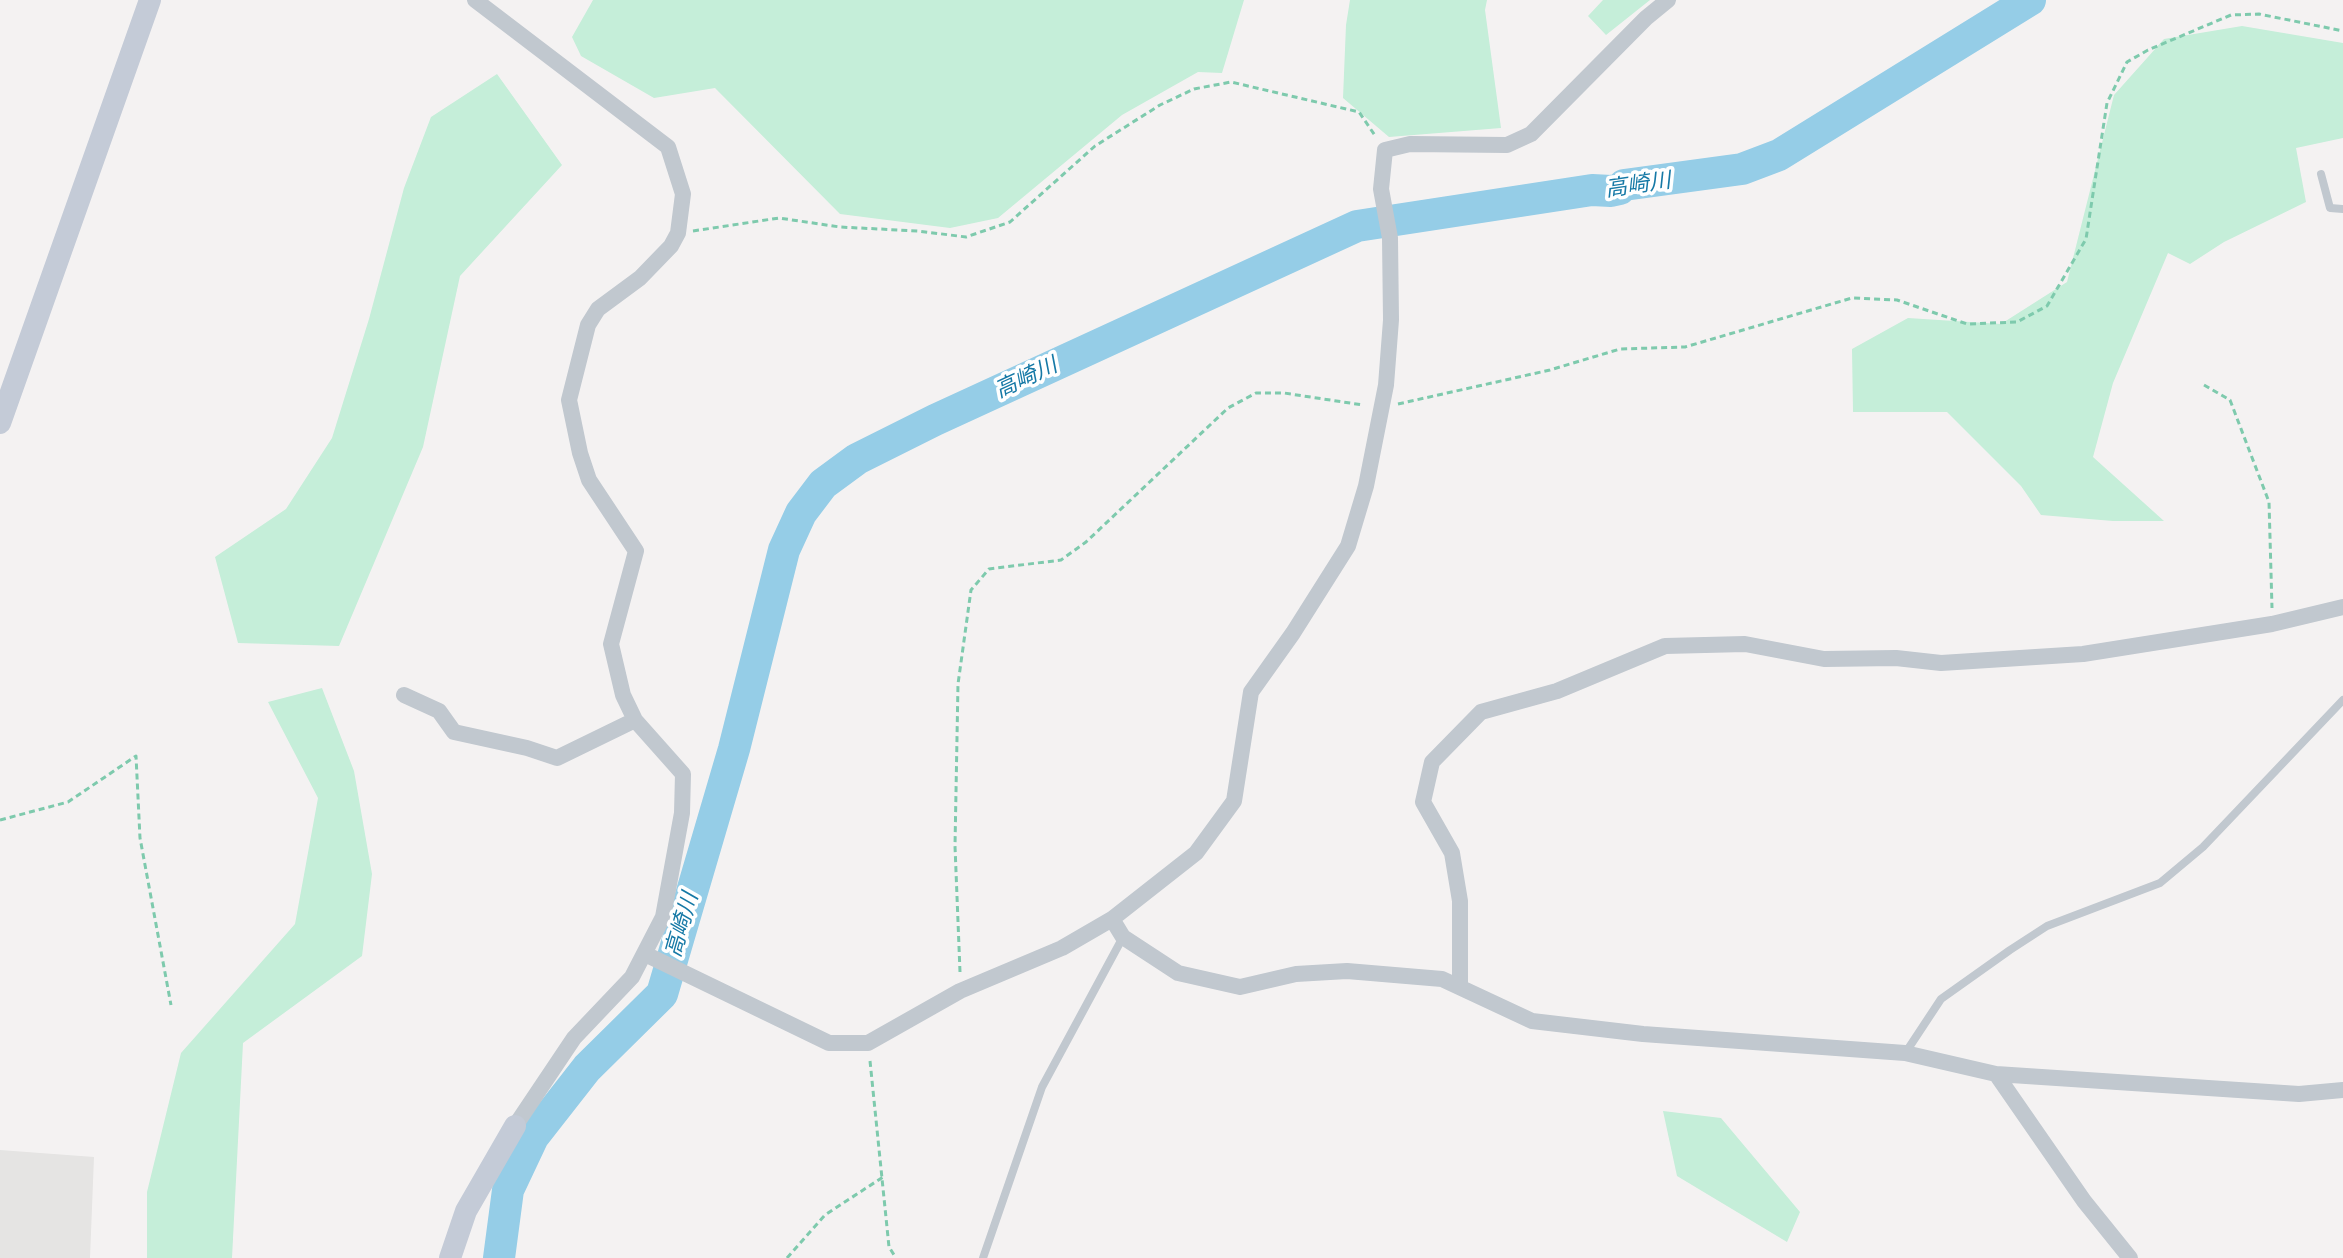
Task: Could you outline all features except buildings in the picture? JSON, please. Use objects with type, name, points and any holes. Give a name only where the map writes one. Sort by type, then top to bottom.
[{"type":"street","points":[[0,423],[150,0]]},
{"type":"street","points":[[450,1258],[466,1211],[515,1126],[574,1038],[621,991],[645,954],[663,917],[682,813],[683,774],[635,720],[623,695],[611,644],[636,551],[589,480],[569,400],[584,337],[598,309],[640,278],[671,246],[678,233],[683,194],[668,147],[475,0]]},
{"type":"street","points":[[645,954],[829,1043],[868,1043],[960,991],[1062,948],[1112,919],[1196,853],[1234,801],[1251,692],[1348,546],[1366,486],[1386,385],[1391,320],[1390,238],[1381,189],[1385,150],[1410,144],[1507,145],[1531,134],[1668,0]]},
{"type":"street","points":[[1460,986],[1460,901],[1452,853],[1423,802],[1432,762],[1481,712],[1557,691],[1665,646],[1745,644],[1824,659],[1896,658],[1941,663],[2083,654],[2272,624],[2343,607]]},
{"type":"street","points":[[404,695],[439,711],[454,732],[557,758],[635,720]]},
{"type":"street","points":[[1112,919],[1123,937],[1178,973],[1240,987],[1296,974],[1347,971],[1442,979],[1532,1021],[1643,1034],[1905,1053],[1996,1074],[2299,1094],[2343,1090]]},
{"type":"street","points":[[1996,1074],[2084,1201],[2130,1258]]},
{"type":"lane","points":[[2321,174],[2330,208],[2343,209]]},
{"type":"lane","points":[[1905,1053],[1941,999],[2010,950],[2047,926],[2160,883],[2203,847],[2343,700]]},
{"type":"lane","points":[[983,1258],[1042,1087],[1123,937]]},
{"type":"path","points":[[960,991],[955,846],[958,684],[971,590],[989,569],[1061,560],[1086,542],[1228,408],[1256,393],[1284,393],[1382,408],[1550,370],[1620,349],[1685,347],[1852,298],[1897,300],[1967,324],[2017,322],[2047,306],[2086,239],[2107,103],[2127,62],[2231,15],[2259,14],[2343,31]]},
{"type":"path","points":[[678,233],[779,218],[840,227],[966,237],[1010,222],[1095,146],[1160,105],[1194,89],[1231,82],[1359,112],[1385,150]]},
{"type":"path","points":[[2204,385],[2230,400],[2269,502],[2272,624]]},
{"type":"path","points":[[0,820],[68,802],[136,756],[140,838],[171,1005]]},
{"type":"path","points":[[868,1043],[889,1247],[896,1258]]},
{"type":"path","points":[[787,1258],[825,1215],[883,1177]]},
{"type":"shaded area","points":[[0,1150],[94,1157],[90,1258],[0,1258]]},
{"type":"green space","points":[[593,0],[1244,0],[1222,73],[1198,72],[1122,115],[998,218],[950,228],[840,214],[715,88],[654,98],[581,56],[572,37]]},
{"type":"green space","points":[[1350,0],[1487,0],[1485,10],[1501,128],[1389,137],[1343,98]]},
{"type":"green space","points":[[1603,0],[1650,0],[1606,35],[1588,16]]},
{"type":"green space","points":[[2242,26],[2343,43],[2343,138],[2296,148],[2306,202],[2224,242],[2190,264],[2168,253],[2113,383],[2093,457],[2164,521],[2113,521],[2041,515],[2021,486],[1947,412],[1853,412],[1852,349],[1908,318],[2001,324],[2067,282],[2114,95],[2164,39]]},
{"type":"green space","points":[[497,74],[562,165],[460,276],[423,447],[339,646],[238,643],[215,557],[286,509],[332,438],[369,319],[404,188],[431,117]]},
{"type":"green space","points":[[322,688],[354,771],[372,874],[362,956],[243,1043],[232,1258],[147,1258],[147,1192],[181,1053],[295,924],[318,798],[268,702]]},
{"type":"green space","points":[[1663,1111],[1721,1118],[1800,1212],[1787,1242],[1677,1176]]},
{"type":"waterway","name":"高崎川","points":[[499,1258],[508,1190],[533,1137],[587,1068],[662,994],[734,749],[784,550],[801,513],[823,484],[857,459],[935,420],[1357,226],[1592,190],[1611,191],[1624,185],[1742,169],[1779,155],[2030,0]]}]
